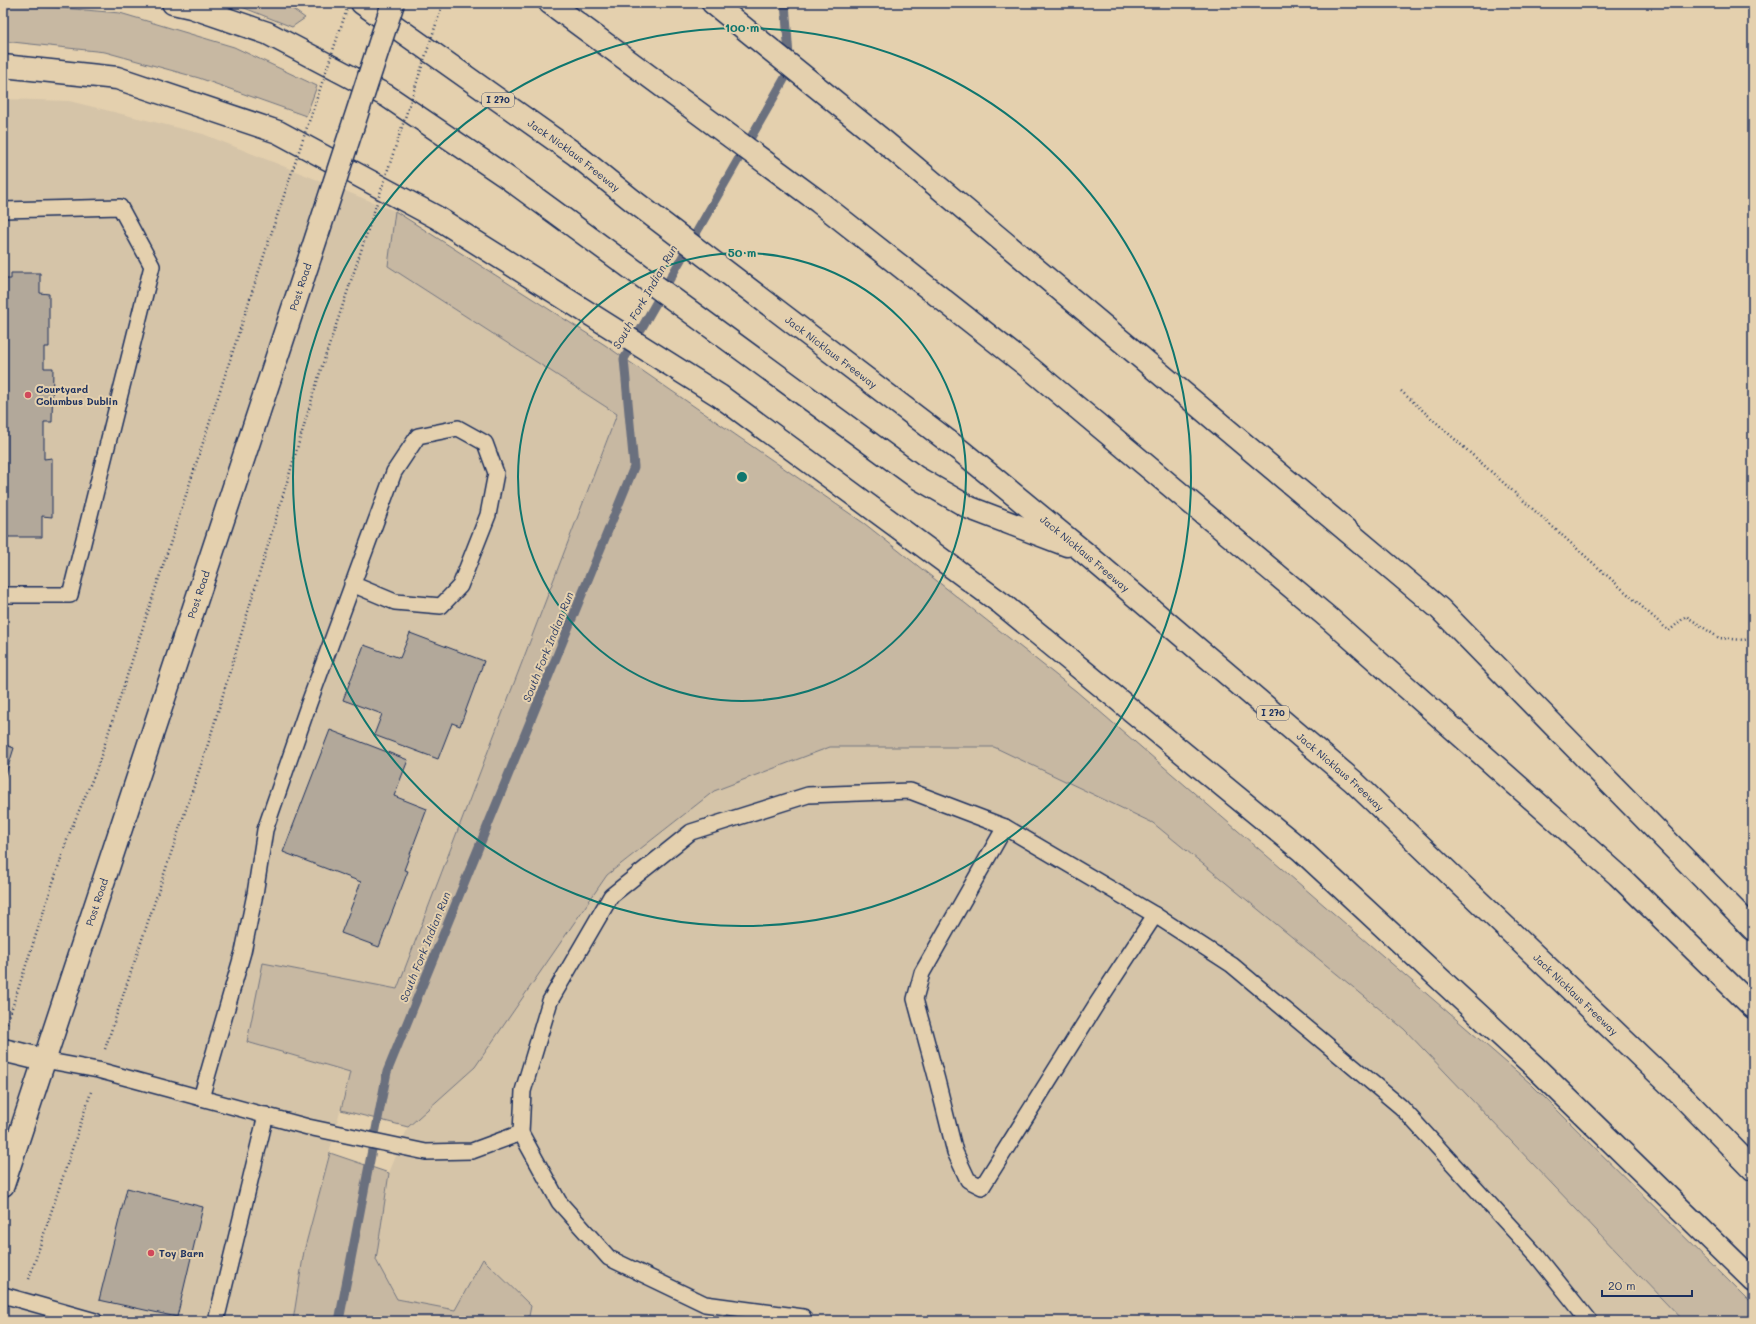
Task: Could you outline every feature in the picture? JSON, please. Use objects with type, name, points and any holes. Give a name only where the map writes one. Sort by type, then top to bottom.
[{"type":"main road","points":[[172,3],[191,6],[268,33],[386,96],[508,178],[600,247],[916,477],[970,508],[1085,552]]},
{"type":"main road","name":"Jack Nicklaus Freeway","points":[[362,3],[575,154],[632,200],[759,295],[961,451],[1085,552],[1353,781],[1685,1099],[1753,1169]]},
{"type":"main road","name":"Post Road","points":[[3,1185],[393,3]]},
{"type":"main road","points":[[550,3],[819,202],[1031,368],[1331,620],[1618,875],[1753,1008]]},
{"type":"main road","points":[[713,3],[886,144],[1440,609],[1753,929]]},
{"type":"main road","points":[[3,66],[117,78],[278,132],[436,217],[720,396],[1002,604],[1301,850],[1535,1067],[1753,1280]]},
{"type":"main road","points":[[3,1050],[44,1060]]},
{"type":"lane","points":[[3,210],[120,207],[152,266],[70,595],[3,595]]},
{"type":"lane","points":[[201,1098],[243,952],[255,894],[265,830],[309,703],[352,584],[394,472],[418,436],[458,428],[485,443],[496,473],[488,515],[460,586],[441,606],[395,602],[352,584]]},
{"type":"lane","points":[[803,1317],[705,1304],[609,1258],[558,1202],[521,1133],[523,1091],[550,1001],[611,896],[691,832],[808,795],[910,791],[1005,827],[1155,915],[1232,965],[1401,1107],[1537,1256],[1589,1321]]},
{"type":"lane","points":[[1005,827],[922,973],[915,999],[955,1152],[968,1180],[982,1187],[1096,1005],[1155,915]]},
{"type":"lane","points":[[44,1060],[98,1070],[308,1127],[426,1152],[472,1151],[521,1133]]},
{"type":"lane","points":[[216,1321],[266,1115]]},
{"type":"lane","points":[[3,1295],[95,1321]]},
{"type":"path","points":[[5,1028],[70,834],[96,771],[272,231],[349,3]]},
{"type":"path","points":[[21,1301],[209,741],[321,369],[443,3]]},
{"type":"path","points":[[1401,392],[1669,631],[1686,616],[1719,638],[1744,640],[1753,638]]},
{"type":"shaded area","points":[[3,3],[120,13],[234,47],[317,86],[306,116],[199,78],[105,52],[3,41]]},
{"type":"shaded area","points":[[232,3],[284,3],[305,18],[292,27]]},
{"type":"shaded area","points":[[3,99],[69,101],[203,134],[395,211],[388,266],[617,414],[397,989],[263,964],[247,1042],[350,1072],[304,1251],[293,1321],[3,1321]]},
{"type":"shaded area","points":[[395,211],[605,345],[865,524],[1076,691],[1530,1083],[1753,1305],[1753,1321],[1683,1321],[1404,1029],[1153,823],[994,747],[830,747],[714,791],[607,875],[475,1067],[408,1127],[341,1110],[350,1072],[247,1042],[263,963],[397,989],[617,414],[388,266]]},
{"type":"shaded area","points":[[830,747],[994,747],[1153,823],[1404,1029],[1683,1321],[528,1321],[531,1306],[483,1259],[455,1310],[397,1299],[376,1260],[389,1173],[408,1127],[475,1067],[607,875],[714,791]]},
{"type":"shaded area","points":[[330,1153],[389,1173],[376,1260],[397,1299],[455,1310],[483,1259],[531,1306],[528,1321],[293,1321],[304,1251]]},
{"type":"building","name":"Courtyard Columbus Dublin","points":[[11,273],[40,273],[40,293],[49,294],[49,347],[44,347],[44,368],[53,368],[52,422],[44,422],[44,459],[52,458],[52,517],[42,516],[42,537],[3,537],[3,279],[11,279]]},
{"type":"building","points":[[410,633],[484,661],[460,726],[452,723],[438,759],[374,735],[382,714],[343,700],[364,645],[400,658]]},
{"type":"building","points":[[330,730],[408,760],[394,796],[427,809],[404,870],[408,871],[379,947],[341,933],[361,882],[283,852]]},
{"type":"building","points":[[3,744],[14,748],[3,783]]},
{"type":"building","name":"Toy Barn","points":[[127,1188],[203,1207],[177,1317],[99,1300]]},
{"type":"waterway","name":"South Fork Indian Run","points":[[339,1321],[387,1072],[634,467],[624,359],[790,69],[785,3]]},
{"type":"place","name":"Courtyard Columbus Dublin","points":[[28,395]]},
{"type":"place","name":"Toy Barn","points":[[151,1253]]}]
